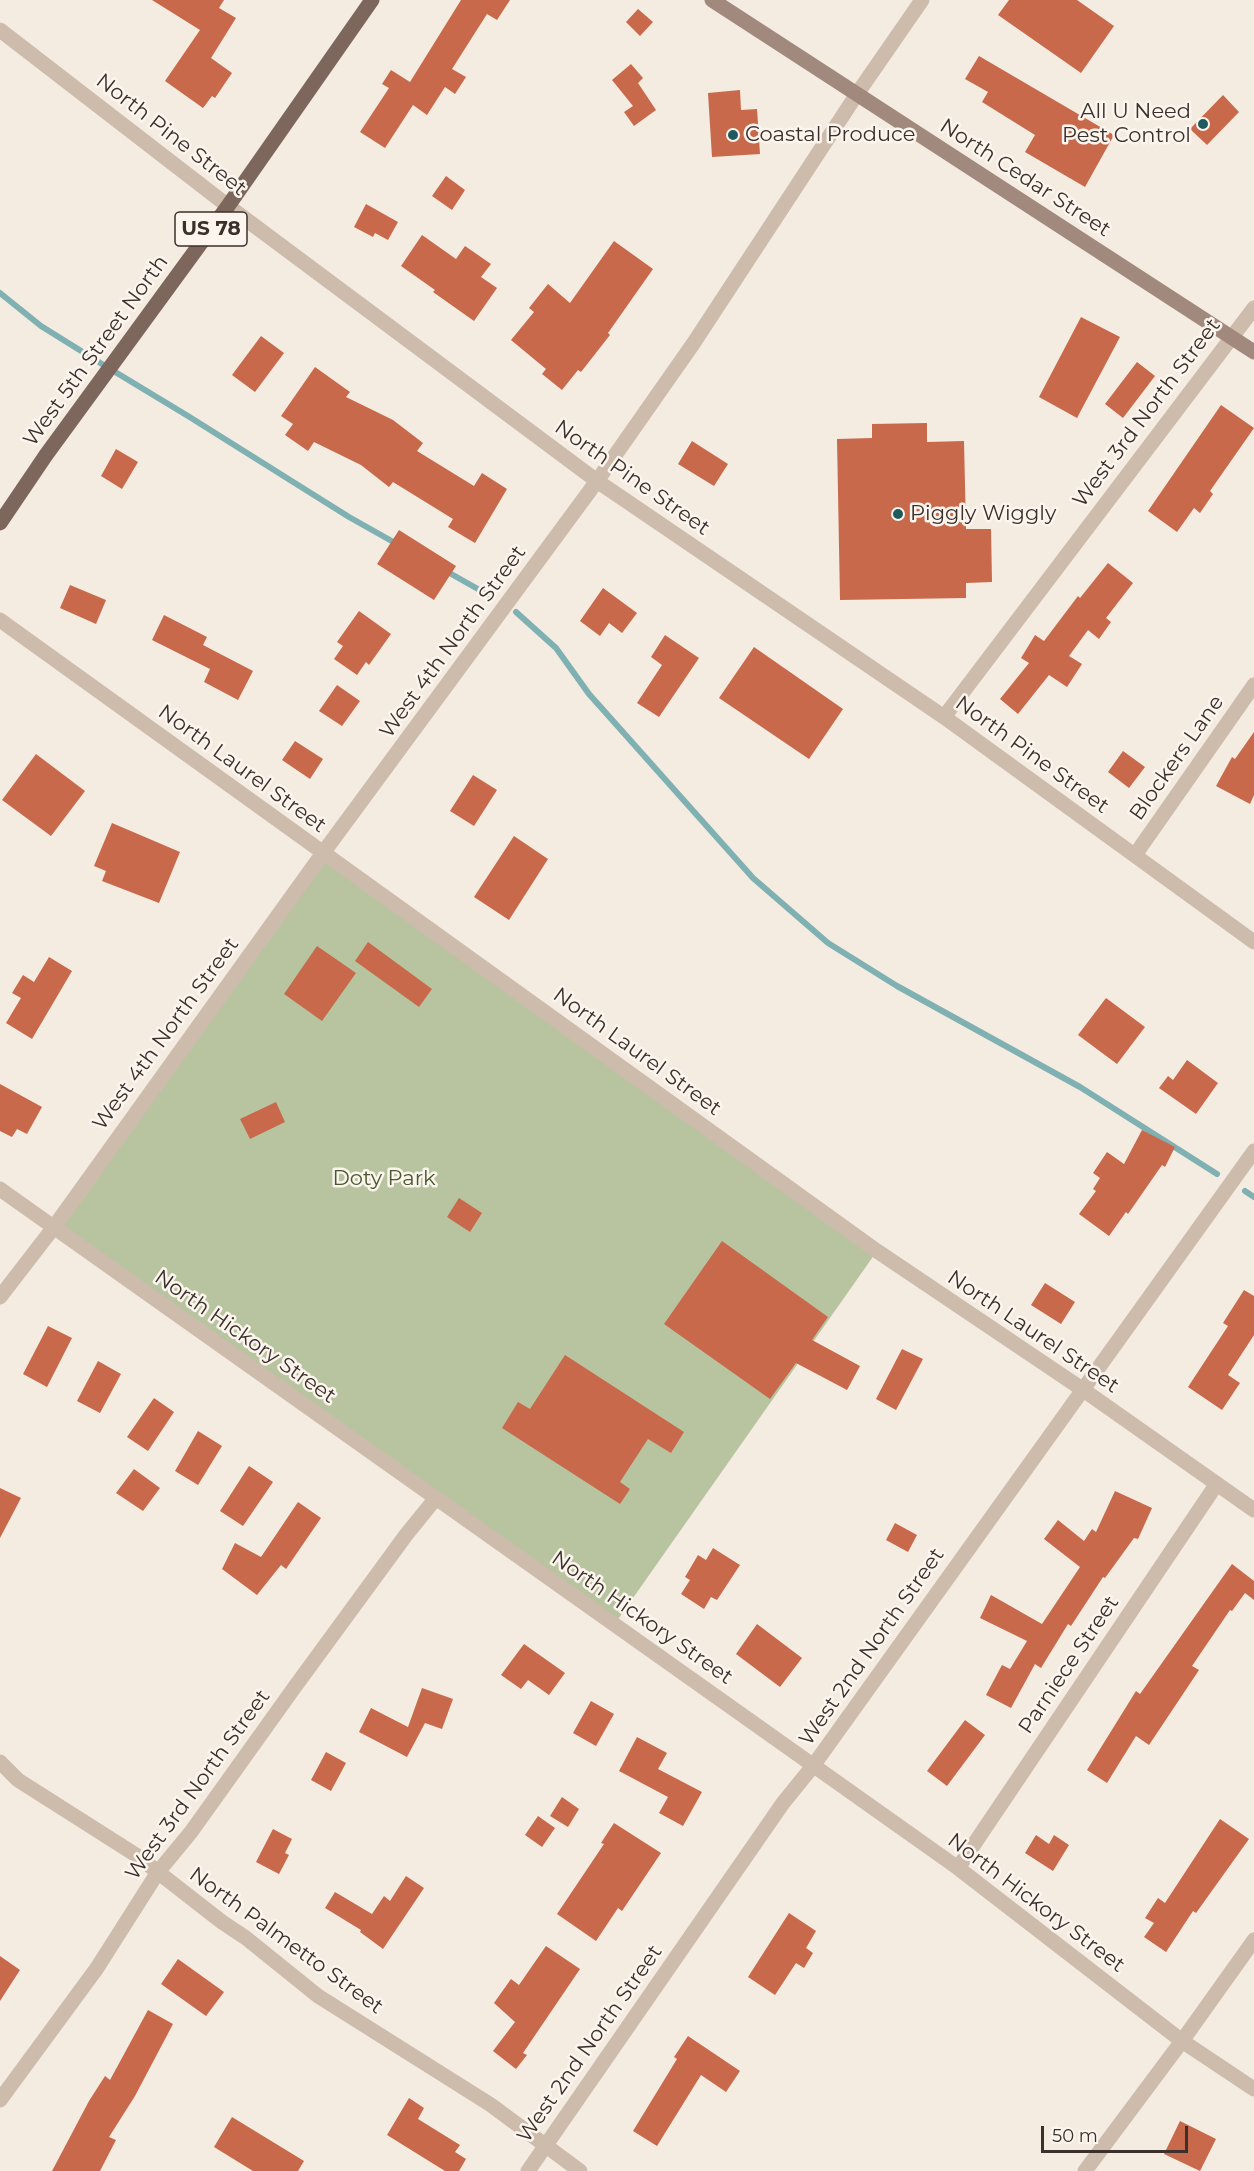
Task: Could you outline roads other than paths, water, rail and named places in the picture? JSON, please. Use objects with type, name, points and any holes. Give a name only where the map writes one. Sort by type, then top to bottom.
[{"type":"main road","name":"West 5th Street North","points":[[0,523],[45,455],[228,206],[372,0]]},
{"type":"street","name":"North Cedar Street","points":[[711,0],[1232,335],[1254,352]]},
{"type":"street","name":"West 4th North Street","points":[[0,1297],[54,1227],[323,853],[597,481],[693,344],[857,94],[922,0]]},
{"type":"street","name":"North Pine Street","points":[[0,30],[228,206],[597,481],[944,717],[1254,942]]},
{"type":"street","name":"West 3rd North Street","points":[[944,717],[1254,308]]},
{"type":"street","name":"North Laurel Street","points":[[0,621],[877,1251],[1082,1389],[1254,1510]]},
{"type":"street","name":"Blockers Lane","points":[[1135,855],[1254,685]]},
{"type":"street","name":"West 2nd North Street","points":[[528,2171],[783,1803],[813,1766],[1254,1151]]},
{"type":"street","name":"North Hickory Street","points":[[0,1189],[958,1868],[1182,2041],[1254,2089]]},
{"type":"street","name":"Parniece Street","points":[[958,1868],[1216,1485]]},
{"type":"street","name":"West 3rd North Street","points":[[0,2100],[97,1968],[158,1872],[191,1832],[345,1618],[436,1498]]},
{"type":"street","name":"North Palmetto Street","points":[[0,1762],[18,1779],[136,1855],[318,1996],[394,2046],[460,2085],[580,2171]]},
{"type":"street","points":[[1085,2171],[1254,1940]]},
{"type":"waterway","points":[[0,293],[41,326],[349,517],[397,544]]},
{"type":"waterway","points":[[446,571],[492,597]]},
{"type":"waterway","points":[[516,612],[556,648],[589,694],[753,878],[828,943],[897,986],[1080,1087],[1217,1174]]},
{"type":"waterway","points":[[1245,1191],[1254,1197]]},
{"type":"place","name":"All U Need Pest Control","points":[[1203,124]]},
{"type":"place","name":"Coastal Produce","points":[[733,135]]},
{"type":"place","name":"Piggly Wiggly","points":[[898,514]]},
{"type":"park label","name":"Doty Park","points":[[384,1179]]}]
